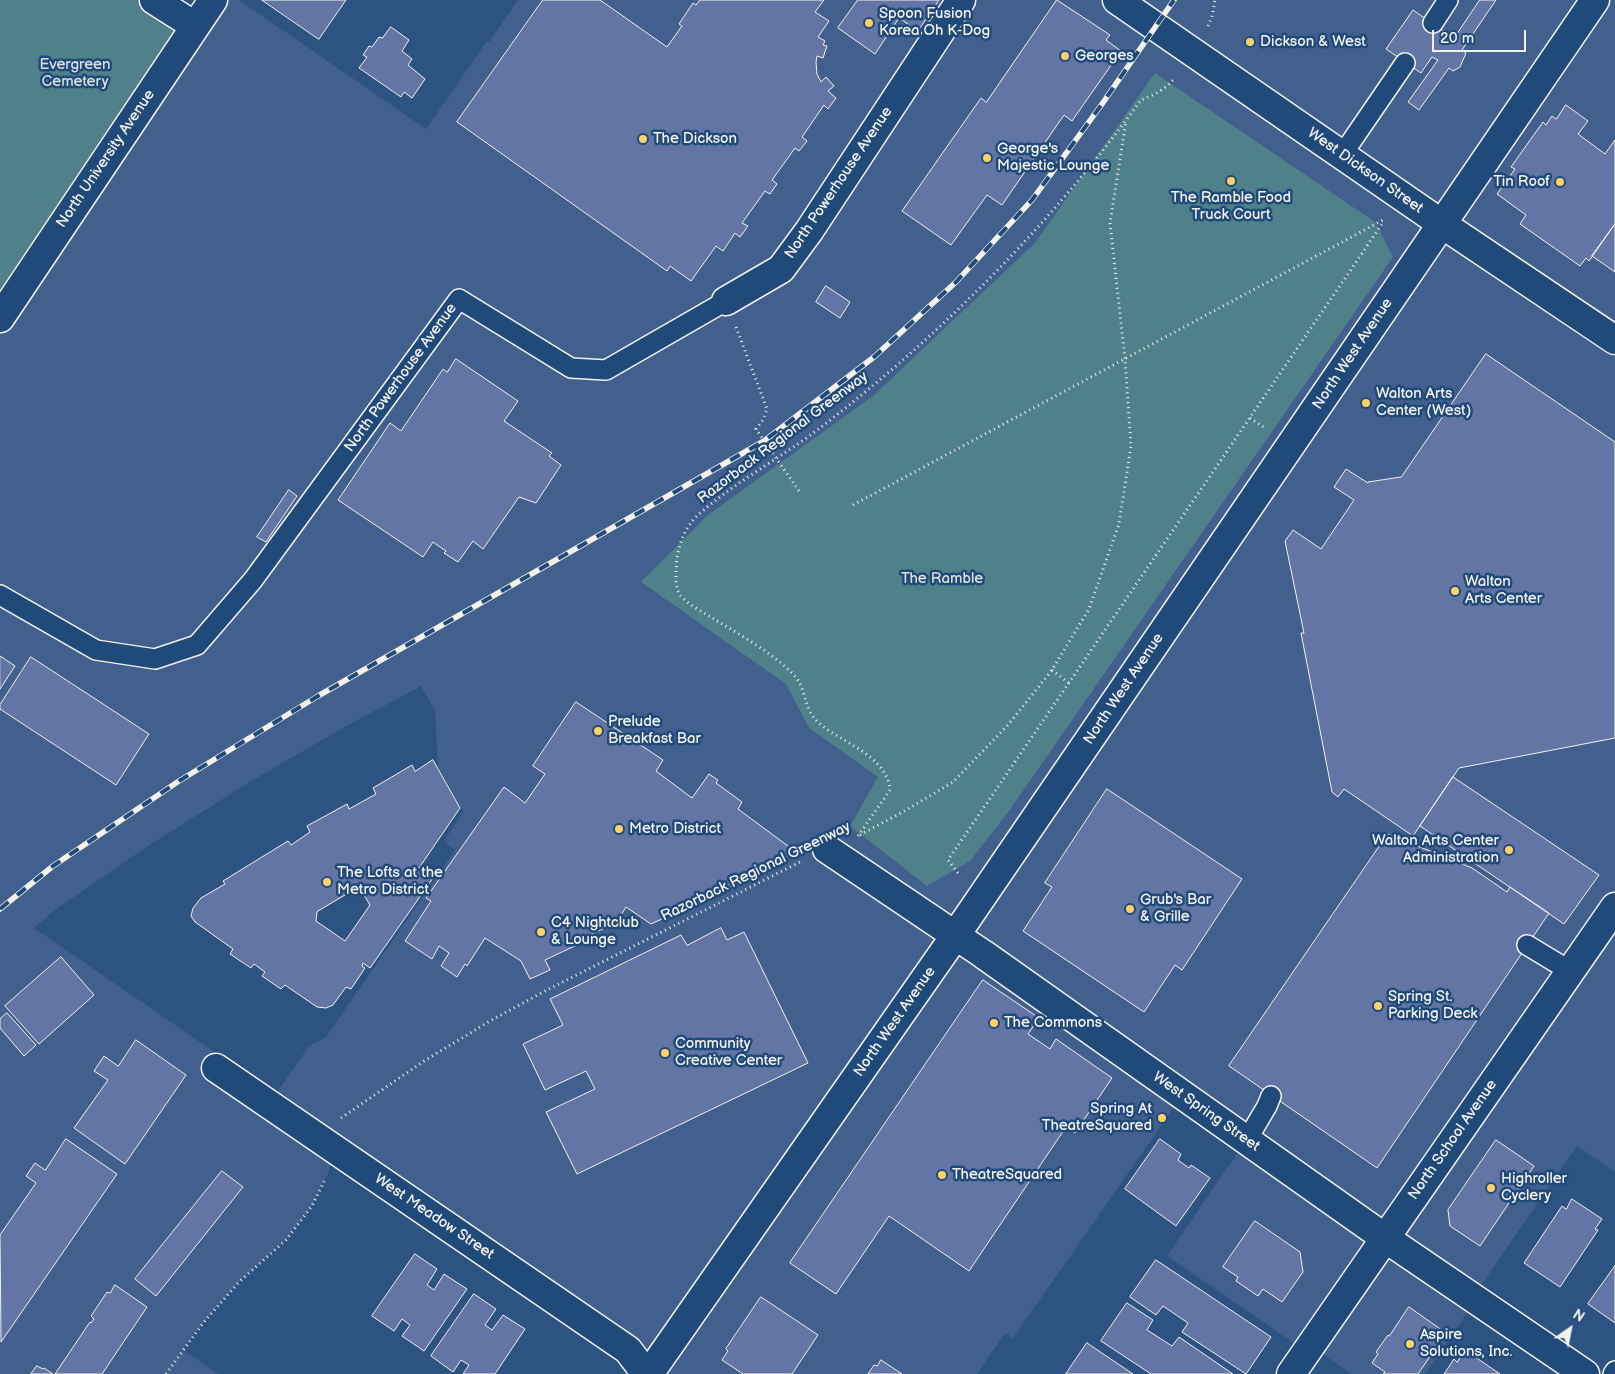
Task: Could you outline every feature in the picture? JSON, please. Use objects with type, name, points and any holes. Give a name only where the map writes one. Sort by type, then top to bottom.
[{"type":"street","points":[[154,0],[195,26]]},
{"type":"street","name":"North University Avenue","points":[[0,318],[213,0]]},
{"type":"street","name":"North Powerhouse Avenue","points":[[726,301],[781,268],[809,231],[961,0]]},
{"type":"street","name":"West Dickson Street","points":[[1117,0],[1442,224],[1615,340]]},
{"type":"street","name":"North West Avenue","points":[[648,1374],[955,936],[1595,0]]},
{"type":"street","name":"West Spring Street","points":[[828,849],[1385,1238],[1585,1374]]},
{"type":"street","name":"North School Avenue","points":[[1292,1374],[1615,906]]},
{"type":"street","name":"West Meadow Street","points":[[216,1068],[628,1350],[648,1374]]},
{"type":"lane","points":[[1432,23],[1448,0]]},
{"type":"lane","points":[[1342,155],[1405,63]]},
{"type":"lane","name":"North Powerhouse Avenue","points":[[0,595],[96,650],[155,659],[197,645],[253,580],[460,299],[571,368],[606,370],[726,301]]},
{"type":"lane","points":[[1527,945],[1570,971]]},
{"type":"lane","points":[[1247,1140],[1271,1096]]},
{"type":"path","name":"Razorback Regional Greenway","points":[[166,1374],[204,1322],[239,1282],[286,1240],[312,1206],[328,1173],[335,1150],[336,1126],[342,1116],[424,1061],[490,1021],[545,991],[766,878],[859,835],[890,790],[889,780],[884,770],[872,759],[818,723],[808,708],[803,686],[794,674],[779,661],[693,606],[680,595],[676,578],[681,540],[692,522],[710,505],[827,423],[934,333],[1037,229],[1126,121],[1110,223],[1125,358]]},
{"type":"path","points":[[853,505],[1385,219]]},
{"type":"path","points":[[958,874],[948,860],[1382,224]]},
{"type":"path","points":[[726,301],[767,410],[763,420],[756,429],[799,491]]},
{"type":"path","points":[[859,835],[953,782],[1008,725],[1052,670],[1089,609],[1119,524],[1131,446],[1125,358]]},
{"type":"path","points":[[1250,418],[1273,434]]},
{"type":"path","points":[[1052,670],[1069,683]]},
{"type":"shaded area","points":[[213,0],[239,0],[426,129],[518,0],[1615,0],[1615,1172],[1577,1146],[1473,1297],[1476,1300],[1425,1374],[1352,1374],[1311,1346],[1307,1352],[1167,1256],[1246,1140],[1182,1096],[1013,1338],[1005,1333],[977,1374],[646,1374],[335,1150],[328,1173],[312,1206],[286,1240],[239,1282],[204,1322],[183,1350],[218,1374],[0,1374],[0,318]],"holes":[[[421,686],[435,711],[438,767],[463,812],[444,841],[455,850],[326,1037],[309,1046],[269,1104],[216,1068],[213,1051],[34,928],[55,910],[148,846],[248,783],[341,729]]]},
{"type":"green space","name":"Evergreen Cemetery","points":[[0,0],[154,0],[195,26],[0,318]]},
{"type":"green space","name":"The Ramble","points":[[1155,73],[1375,222],[1393,257],[1009,811],[970,861],[927,886],[850,826],[878,777],[809,728],[786,684],[641,582],[708,515],[873,396],[1035,243]]},
{"type":"building","points":[[262,0],[346,0],[319,39]]},
{"type":"building","name":"The Dickson","points":[[543,0],[600,0],[667,47],[682,26],[679,24],[693,3],[696,5],[700,0],[824,0],[815,12],[829,21],[818,37],[825,41],[823,45],[827,46],[823,58],[817,56],[817,74],[821,82],[826,77],[834,86],[828,91],[836,98],[828,109],[824,105],[802,137],[807,141],[799,151],[795,148],[772,180],[777,184],[770,194],[765,191],[742,223],[748,226],[740,237],[735,233],[723,251],[716,246],[691,281],[670,266],[667,271],[457,122]]},
{"type":"building","name":"Spoon Fusion Korea Oh K-Dog","points":[[858,0],[939,0],[918,31],[899,18],[875,54],[838,28]]},
{"type":"building","name":"George's Majestic Lounge","points":[[1057,0],[1110,35],[1106,40],[1121,51],[1072,121],[1064,115],[1002,205],[987,195],[951,245],[902,211],[981,98],[986,102]]},
{"type":"building","points":[[1480,0],[1496,0],[1462,50],[1466,53],[1460,67],[1453,71],[1449,68],[1419,110],[1408,102],[1438,60],[1432,57],[1421,73],[1386,49],[1413,10],[1448,34],[1445,38],[1451,42]]},
{"type":"building","points":[[391,27],[409,40],[402,51],[412,59],[408,65],[425,79],[412,98],[404,92],[401,97],[359,68],[367,57],[363,55],[369,46],[372,47],[379,37],[382,38]]},
{"type":"building","name":"Tin Roof","points":[[1566,105],[1588,121],[1578,134],[1605,154],[1615,140],[1615,224],[1589,261],[1586,258],[1580,266],[1520,224],[1526,215],[1497,194],[1515,169],[1511,167],[1543,122],[1546,125],[1552,116],[1556,119]]},
{"type":"building","points":[[1615,224],[1615,272],[1592,256]]},
{"type":"building","points":[[826,286],[850,302],[840,318],[816,302]]},
{"type":"building","name":"Walton Arts Center","points":[[1486,354],[1615,442],[1615,738],[1459,768],[1413,836],[1344,789],[1338,797],[1332,792],[1301,633],[1304,633],[1285,541],[1293,530],[1321,549],[1354,500],[1334,487],[1346,469],[1368,483],[1401,477]]},
{"type":"building","points":[[456,359],[518,401],[504,421],[552,453],[549,456],[561,465],[536,503],[519,497],[483,549],[473,541],[458,562],[444,553],[446,551],[433,542],[423,557],[338,500],[390,423],[401,431],[443,369],[447,372]]},
{"type":"building","points":[[289,490],[297,496],[266,542],[257,537]]},
{"type":"building","points":[[0,656],[15,666],[0,689]]},
{"type":"building","points":[[31,657],[149,734],[116,785],[0,709],[0,705]]},
{"type":"building","name":"Metro District","points":[[576,702],[663,760],[656,771],[692,798],[709,774],[718,780],[716,783],[742,802],[738,809],[792,849],[783,863],[651,924],[626,907],[616,923],[578,940],[579,944],[545,960],[550,970],[530,979],[521,961],[485,938],[467,966],[465,964],[457,977],[441,966],[449,953],[439,946],[432,959],[405,941],[431,901],[426,898],[504,787],[525,803],[545,774],[533,766]]},
{"type":"building","name":"The Lofts at the Metro District","points":[[433,760],[460,808],[419,868],[433,878],[370,968],[363,963],[362,966],[365,968],[351,989],[346,987],[333,1005],[326,1008],[317,1007],[285,985],[281,989],[262,976],[265,972],[254,964],[251,968],[230,954],[233,949],[195,922],[191,916],[193,908],[201,898],[225,884],[223,881],[288,841],[291,845],[310,832],[307,826],[347,804],[349,809],[376,794],[373,788],[412,765],[415,771]],"holes":[[[359,887],[370,905],[345,941],[316,921],[317,912]]]},
{"type":"building","name":"Walton Arts Center Administration","points":[[1453,777],[1599,875],[1564,924],[1420,826]]},
{"type":"building","name":"Grub's Bar & Grille","points":[[1107,789],[1242,879],[1182,970],[1175,965],[1144,1012],[1023,931],[1052,887],[1045,883]]},
{"type":"building","name":"Spring St. Parking Deck","points":[[1388,834],[1472,868],[1507,892],[1510,887],[1549,913],[1377,1168],[1229,1066]]},
{"type":"building","name":"Community Creative Center","points":[[721,928],[727,940],[744,932],[808,1063],[577,1174],[546,1112],[595,1089],[586,1071],[545,1090],[523,1044],[563,1025],[550,999],[681,935],[687,945]]},
{"type":"building","points":[[61,957],[94,995],[39,1044],[5,1006]]},
{"type":"building","name":"TheatreSquared","points":[[983,980],[1039,1018],[1028,1034],[1050,1049],[1056,1039],[1112,1078],[1075,1133],[1066,1127],[969,1271],[889,1216],[836,1294],[790,1263]]},
{"type":"building","points":[[7,1013],[36,1045],[24,1056],[0,1028],[0,1019]]},
{"type":"building","points":[[136,1040],[186,1075],[125,1164],[74,1128],[108,1080],[94,1071],[104,1056],[118,1066]]},
{"type":"building","points":[[66,1139],[117,1174],[1,1342],[0,1235],[36,1183],[26,1176],[35,1163],[45,1170]]},
{"type":"building","points":[[1160,1139],[1181,1154],[1178,1160],[1189,1168],[1191,1165],[1210,1178],[1176,1226],[1125,1189]]},
{"type":"building","name":"Highroller Cyclery","points":[[1496,1140],[1534,1166],[1480,1246],[1450,1226],[1448,1210]]},
{"type":"building","points":[[222,1171],[243,1187],[156,1296],[135,1279]]},
{"type":"building","points":[[1572,1199],[1602,1219],[1595,1229],[1598,1230],[1560,1287],[1524,1263],[1562,1206],[1566,1209]]},
{"type":"building","points":[[1255,1221],[1300,1252],[1303,1272],[1282,1302],[1263,1289],[1258,1296],[1236,1281],[1238,1277],[1223,1267]]},
{"type":"building","points":[[415,1254],[437,1269],[427,1285],[434,1290],[444,1274],[467,1289],[424,1351],[402,1336],[410,1325],[402,1319],[394,1331],[372,1316]]},
{"type":"building","points":[[1156,1260],[1271,1337],[1246,1374],[1182,1332],[1188,1323],[1163,1306],[1156,1315],[1130,1297]]},
{"type":"building","points":[[1615,1266],[1615,1323],[1588,1304]]},
{"type":"building","points":[[115,1285],[147,1307],[102,1374],[55,1374],[90,1322],[94,1319],[91,1316],[107,1292],[110,1293]]},
{"type":"building","points":[[474,1294],[496,1309],[485,1325],[492,1330],[503,1315],[525,1329],[495,1374],[463,1374],[469,1365],[461,1360],[453,1372],[431,1356]]},
{"type":"building","points":[[761,1297],[818,1335],[792,1374],[743,1374],[722,1360],[728,1351],[726,1349]]},
{"type":"building","points":[[1127,1303],[1153,1320],[1147,1330],[1172,1346],[1179,1337],[1233,1374],[1151,1374],[1101,1341]]},
{"type":"building","name":"Aspire Solutions, Inc.","points":[[1409,1307],[1446,1333],[1418,1374],[1383,1374],[1385,1372],[1372,1363],[1378,1354],[1376,1352]]},
{"type":"building","points":[[1087,1343],[1133,1374],[1066,1374]]},
{"type":"building","points":[[1465,1350],[1500,1374],[1444,1374],[1454,1359],[1457,1362]]},
{"type":"building","points":[[881,1360],[902,1374],[868,1374],[874,1365],[877,1366]]},
{"type":"building","points":[[37,1366],[44,1368],[53,1374],[31,1374]]},
{"type":"railway","points":[[0,909],[53,866],[179,781],[318,696],[764,441],[874,357],[956,282],[1032,200],[1102,104],[1174,0]]},
{"type":"place","name":"Spoon Fusion Korea Oh K-Dog","points":[[869,23]]},
{"type":"place","name":"Dickson & West","points":[[1250,42]]},
{"type":"place","name":"Georges","points":[[1065,56]]},
{"type":"place","name":"The Dickson","points":[[643,139]]},
{"type":"place","name":"George's Majestic Lounge","points":[[987,158]]},
{"type":"place","name":"The Ramble Food Truck Court","points":[[1231,181]]},
{"type":"place","name":"Tin Roof","points":[[1560,182]]},
{"type":"place","name":"Walton Arts Center (West)","points":[[1366,403]]},
{"type":"place","name":"Walton Arts Center","points":[[1455,591]]},
{"type":"place","name":"Prelude Breakfast Bar","points":[[598,731]]},
{"type":"place","name":"Metro District","points":[[619,829]]},
{"type":"place","name":"Walton Arts Center Administration","points":[[1509,850]]},
{"type":"place","name":"The Lofts at the Metro District","points":[[327,882]]},
{"type":"place","name":"Grub's Bar & Grille","points":[[1130,909]]},
{"type":"place","name":"C4 Nightclub & Lounge","points":[[541,932]]},
{"type":"place","name":"Spring St. Parking Deck","points":[[1378,1006]]},
{"type":"place","name":"The Commons","points":[[994,1023]]},
{"type":"place","name":"Community Creative Center","points":[[665,1053]]},
{"type":"place","name":"Spring At TheatreSquared","points":[[1162,1118]]},
{"type":"place","name":"TheatreSquared","points":[[942,1175]]},
{"type":"place","name":"Highroller Cyclery","points":[[1491,1188]]},
{"type":"place","name":"Aspire Solutions, Inc.","points":[[1410,1344]]}]
